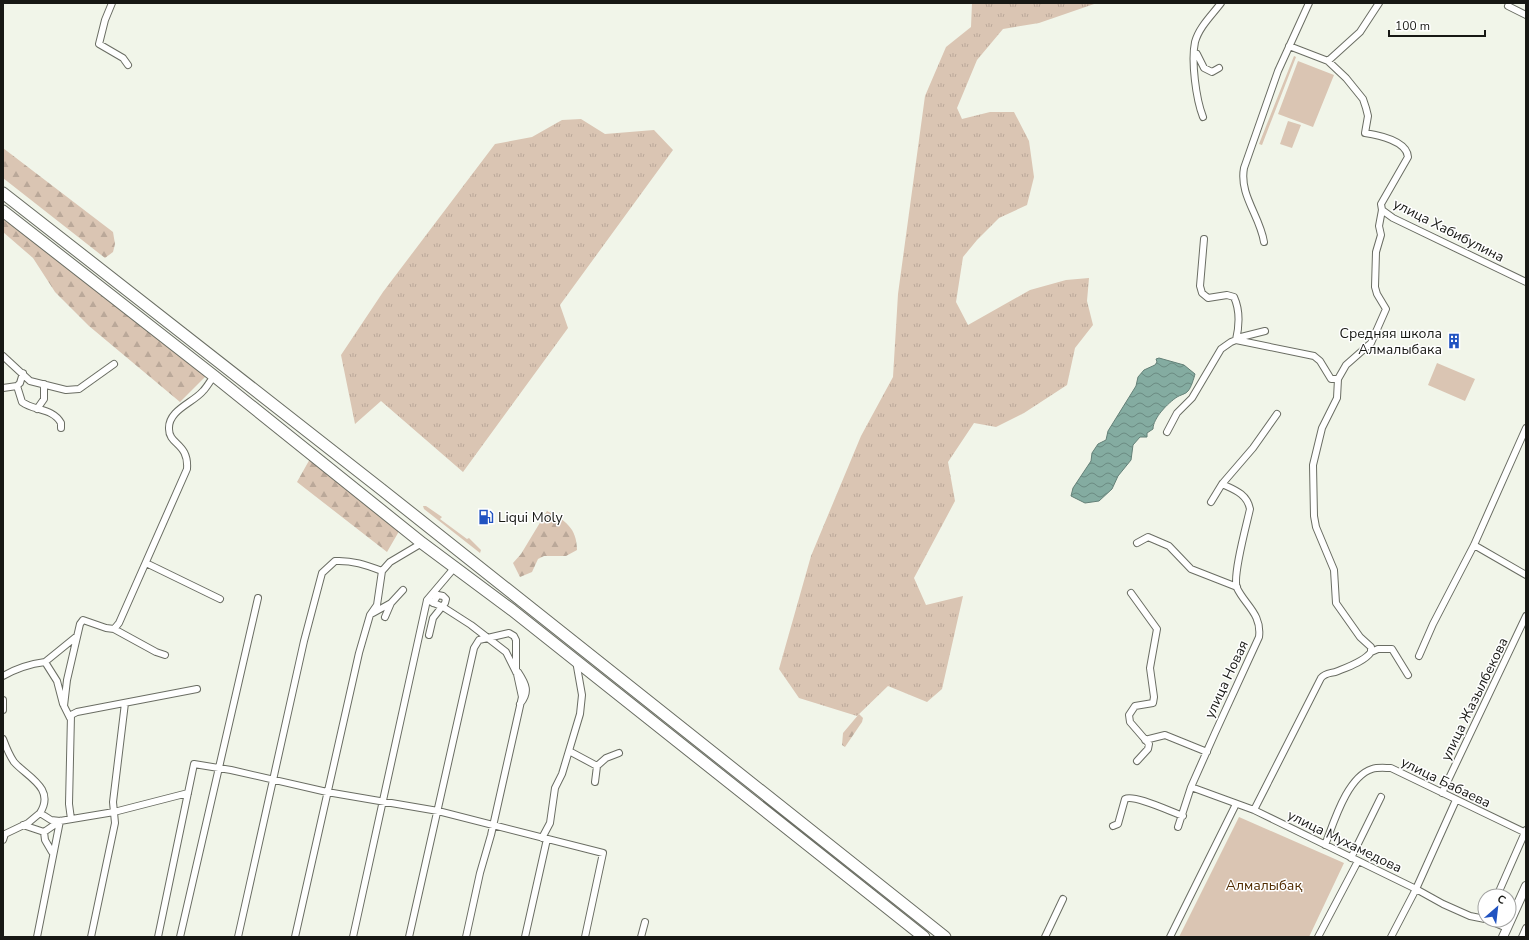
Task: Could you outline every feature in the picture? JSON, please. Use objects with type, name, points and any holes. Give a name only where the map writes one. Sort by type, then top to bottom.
[{"type":"highway","points":[[3,193],[387,494],[945,937]]},
{"type":"highway","points":[[3,211],[214,376],[422,543],[576,660],[924,937]]},
{"type":"main road","points":[[1517,907],[1526,886]]},
{"type":"main road","points":[[1503,937],[1508,928]]},
{"type":"street","points":[[112,3],[105,20],[99,44],[123,58],[128,65]]},
{"type":"street","points":[[1203,117],[1198,104],[1195,75],[1195,44],[1202,27],[1221,3]]},
{"type":"street","points":[[1264,242],[1262,228],[1246,195],[1243,184],[1243,176],[1267,103],[1289,46],[1309,3]]},
{"type":"street","points":[[1328,61],[1360,32],[1379,3]]},
{"type":"street","points":[[1508,6],[1526,15]]},
{"type":"street","points":[[1195,44],[1201,66],[1212,72],[1219,68]]},
{"type":"street","points":[[1289,46],[1328,61],[1346,78],[1362,99],[1368,116],[1365,133],[1398,144],[1408,153],[1408,157],[1381,204],[1382,210],[1379,226],[1381,235],[1376,252],[1375,287],[1376,294],[1386,309],[1371,343],[1346,365],[1338,379],[1337,398],[1322,428],[1313,465],[1314,516],[1316,527],[1334,570],[1336,603],[1360,637],[1371,647],[1371,652]]},
{"type":"street","name":"улица Хабибулина","points":[[1382,210],[1392,218],[1526,282]]},
{"type":"street","points":[[1204,239],[1200,286],[1202,293],[1208,298],[1227,295],[1234,297],[1238,315],[1236,339]]},
{"type":"street","points":[[1167,432],[1176,413],[1192,398],[1221,349],[1236,339],[1265,331]]},
{"type":"street","points":[[1236,339],[1314,356],[1320,361],[1337,392]]},
{"type":"street","points":[[3,356],[30,381],[66,390],[79,389],[114,364]]},
{"type":"street","points":[[3,388],[17,386],[20,383],[23,373]]},
{"type":"street","points":[[114,629],[119,623],[187,469],[188,459],[185,452],[172,438],[168,430],[169,423],[174,413],[203,391],[214,376]]},
{"type":"street","points":[[1331,380],[1338,379]]},
{"type":"street","points":[[37,409],[44,399],[44,384]]},
{"type":"street","points":[[17,386],[22,402],[27,406],[54,414],[61,423],[61,428]]},
{"type":"street","points":[[1211,502],[1222,484],[1253,448],[1277,414]]},
{"type":"street","points":[[1419,656],[1433,624],[1474,545],[1526,428]]},
{"type":"street","points":[[1137,543],[1148,537],[1169,546],[1191,569],[1236,587],[1237,569],[1250,509],[1247,498],[1222,484]]},
{"type":"street","points":[[295,937],[359,652],[370,615],[377,605],[382,571],[390,562],[422,543]]},
{"type":"street","points":[[1474,545],[1526,575]]},
{"type":"street","points":[[238,937],[304,641],[322,574],[335,561],[346,560],[364,564],[382,571]]},
{"type":"street","points":[[146,563],[220,598]]},
{"type":"street","points":[[353,937],[427,600],[455,567]]},
{"type":"street","name":"улица Новая","points":[[1178,827],[1183,816],[1191,787],[1259,637],[1258,623],[1252,607],[1236,587]]},
{"type":"street","points":[[370,615],[391,603],[403,590]]},
{"type":"street","points":[[1131,593],[1157,629],[1150,668],[1154,697],[1152,703],[1136,706],[1129,715],[1130,722],[1149,744],[1148,749],[1137,761]]},
{"type":"street","points":[[429,636],[434,618],[446,599],[443,596],[438,595],[434,603]]},
{"type":"street","points":[[180,937],[258,598]]},
{"type":"street","points":[[427,600],[442,607],[488,637],[506,652],[516,672],[520,686],[520,704],[494,826],[480,873],[466,937]]},
{"type":"street","points":[[385,617],[391,603]]},
{"type":"street","name":"улица Жазылбекова","points":[[1442,793],[1526,616]]},
{"type":"street","points":[[64,706],[67,680],[77,636],[83,620],[106,628],[114,629],[156,652],[165,655]]},
{"type":"street","points":[[409,937],[474,648],[479,640],[509,633],[514,636],[516,640],[516,672]]},
{"type":"street","points":[[3,676],[13,670],[33,663],[45,662],[77,636]]},
{"type":"street","points":[[1254,810],[1321,678],[1326,673],[1336,672],[1367,657],[1371,652],[1378,649],[1392,650],[1408,675]]},
{"type":"street","points":[[525,937],[544,839],[550,823],[555,788],[569,751],[580,714],[582,695],[576,660]]},
{"type":"street","points":[[45,662],[57,681],[66,712],[70,718],[69,804],[71,819]]},
{"type":"street","points":[[70,718],[77,712],[197,689]]},
{"type":"street","points":[[3,700],[3,710]]},
{"type":"street","points":[[91,937],[115,823],[113,802],[125,703]]},
{"type":"street","points":[[1145,740],[1165,735],[1207,752]]},
{"type":"street","points":[[3,739],[14,762],[32,776],[40,787],[44,797],[40,813],[4,837]]},
{"type":"street","points":[[569,751],[597,766]]},
{"type":"street","points":[[595,782],[597,766],[606,758],[619,753]]},
{"type":"street","points":[[158,937],[194,764],[273,779],[383,803],[438,811],[603,853],[585,937]]},
{"type":"street","name":"улица Бабаева","points":[[1325,845],[1352,785],[1372,769],[1391,768],[1526,832]]},
{"type":"street","name":"улица Мухамедова","points":[[1191,787],[1254,810],[1456,910],[1477,918]]},
{"type":"street","points":[[40,813],[51,820],[60,821],[114,812],[188,793]]},
{"type":"street","points":[[1113,826],[1118,824],[1125,799],[1128,797],[1156,805],[1183,816]]},
{"type":"street","points":[[1350,858],[1381,797]]},
{"type":"street","points":[[1391,937],[1416,889],[1456,800]]},
{"type":"street","points":[[1170,937],[1236,804]]},
{"type":"street","points":[[44,832],[60,821]]},
{"type":"street","points":[[37,937],[52,852],[60,821]]},
{"type":"street","points":[[23,825],[44,832]]},
{"type":"street","points":[[44,832],[45,840],[52,852]]},
{"type":"street","points":[[1501,888],[1526,832]]},
{"type":"street","points":[[1318,937],[1358,861]]},
{"type":"street","points":[[1045,937],[1063,899]]},
{"type":"street","points":[[641,937],[645,922]]},
{"type":"street","points":[[1522,937],[1526,928]]},
{"type":"green space","points":[[972,3],[1097,3],[1039,23],[1003,29],[977,60],[957,108],[962,119],[990,112],[1014,112],[1029,141],[1034,177],[1027,205],[999,218],[977,240],[963,257],[956,302],[968,325],[1030,290],[1066,280],[1089,278],[1087,301],[1093,325],[1075,348],[1067,385],[1024,413],[996,427],[974,423],[948,462],[955,501],[914,578],[926,605],[963,596],[942,689],[927,702],[888,686],[857,716],[799,698],[779,669],[811,556],[861,436],[893,377],[898,294],[925,96],[946,47],[971,27]]},
{"type":"green space","points":[[1294,56],[1296,57],[1262,145],[1259,144]]},
{"type":"green space","points":[[1298,61],[1334,75],[1313,127],[1278,114]]},
{"type":"green space","points":[[581,119],[605,134],[654,130],[673,150],[560,305],[568,328],[463,472],[381,401],[355,424],[341,355],[383,292],[495,144],[532,137],[562,120]]},
{"type":"green space","points":[[1288,121],[1301,125],[1292,148],[1280,144]]},
{"type":"green space","points":[[3,148],[113,232],[115,244],[113,252],[105,258],[3,178]]},
{"type":"green space","points":[[3,214],[208,374],[180,402],[89,326],[55,292],[33,258],[3,232]]},
{"type":"green space","points":[[1437,363],[1475,379],[1465,401],[1428,385]]},
{"type":"green space","points":[[311,457],[398,528],[398,533],[387,552],[297,482]]},
{"type":"green space","points":[[423,506],[426,506],[442,517],[440,519],[467,539],[469,538],[481,550],[480,553],[424,509]]},
{"type":"green space","points":[[547,511],[564,521],[569,526],[575,536],[577,550],[566,556],[544,556],[538,559],[532,572],[520,577],[513,563],[521,554]]},
{"type":"green space","points":[[859,714],[863,718],[862,722],[845,747],[842,745],[843,733]]},
{"type":"green space","name":"Алмалыбақ","points":[[1239,817],[1344,863],[1309,937],[1179,937]]},
{"type":"water","points":[[1159,358],[1184,365],[1195,374],[1189,390],[1169,403],[1155,420],[1153,429],[1147,433],[1147,437],[1140,437],[1133,445],[1131,460],[1118,476],[1112,489],[1099,501],[1085,503],[1071,496],[1073,488],[1091,461],[1092,453],[1098,444],[1106,440],[1108,431],[1136,386],[1138,377],[1144,370],[1155,365],[1157,362],[1156,359]]},
{"type":"place","name":"Средняя школа Алмалыбака","points":[[1454,341]]},
{"type":"place","name":"Liqui Moly","points":[[486,517]]}]
